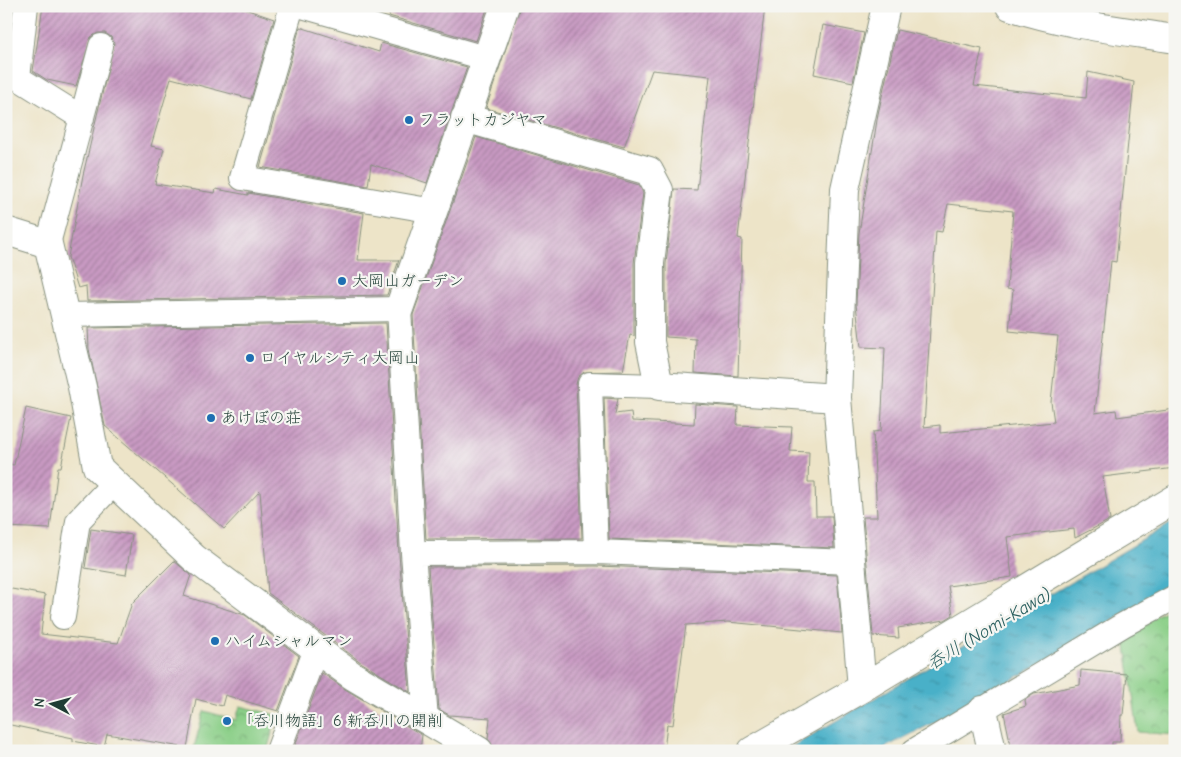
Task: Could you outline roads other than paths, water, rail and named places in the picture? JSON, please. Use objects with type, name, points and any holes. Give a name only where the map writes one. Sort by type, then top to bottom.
[{"type":"street","points":[[399,309],[504,6]]},
{"type":"street","points":[[862,688],[837,398],[845,188],[886,6]]},
{"type":"street","points":[[1010,6],[1037,16],[1175,39]]},
{"type":"street","points":[[465,118],[649,171],[659,190],[650,263],[650,342],[659,386],[837,398]]},
{"type":"street","points":[[6,231],[48,244],[82,387],[97,467],[194,558],[316,649],[353,676],[479,751]]},
{"type":"street","points":[[752,751],[862,688],[1175,499]]},
{"type":"street","points":[[983,710],[992,751]]},
{"type":"lane","points":[[26,6],[18,78],[82,118]]},
{"type":"lane","points":[[292,6],[242,178],[434,211]]},
{"type":"lane","points":[[302,6],[485,58]]},
{"type":"lane","points":[[48,244],[101,46]]},
{"type":"lane","points":[[66,315],[399,309],[413,552],[426,719]]},
{"type":"lane","points":[[596,552],[590,384],[659,386]]},
{"type":"lane","points":[[63,617],[78,521],[114,483]]},
{"type":"lane","points":[[413,552],[596,552],[851,562]]},
{"type":"lane","points":[[914,751],[1123,624],[1175,597]]},
{"type":"lane","points":[[278,751],[316,649]]},
{"type":"water","points":[[1175,521],[1175,584],[978,700],[878,751],[785,751]]},
{"type":"place","name":"フラットカジヤマ","points":[[409,120]]},
{"type":"place","name":"大岡山ガーデン","points":[[342,281]]},
{"type":"place","name":"ロイヤルシティ大岡山","points":[[250,358]]},
{"type":"place","name":"あけぼの荘","points":[[211,418]]},
{"type":"place","name":"ハイムシャルマン","points":[[215,641]]},
{"type":"place","name":"「呑川物語」6 新呑川の開削","points":[[227,721]]},
{"type":"water label","name":"呑川 (Nomi-Kawa)","points":[[989,629]]}]
